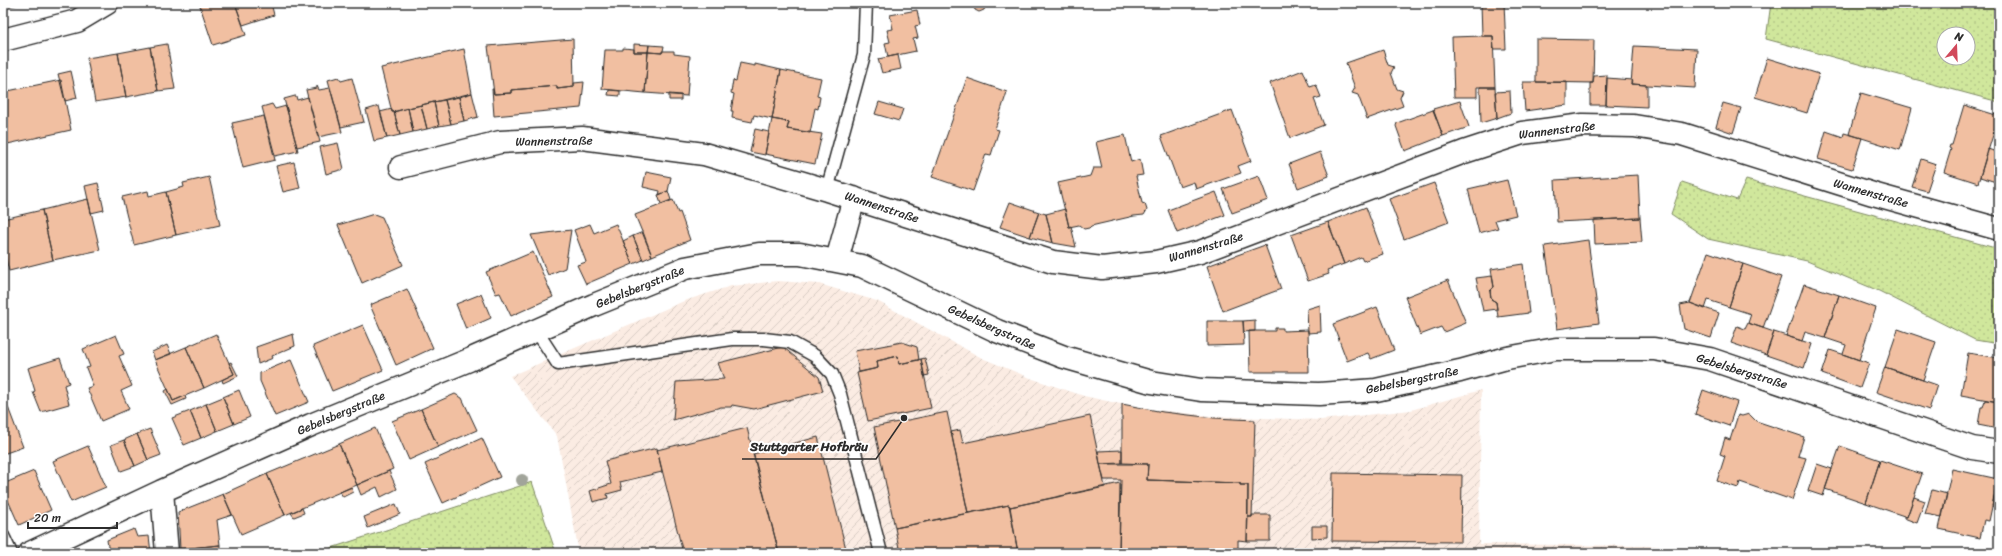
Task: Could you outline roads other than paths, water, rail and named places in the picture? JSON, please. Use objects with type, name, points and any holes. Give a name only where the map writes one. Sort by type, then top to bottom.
[{"type":"street","points":[[3,40],[77,21],[106,3]]},
{"type":"street","name":"Wannenstraße","points":[[401,167],[500,142],[582,138],[704,154],[854,198],[1054,262],[1102,268],[1156,262],[1200,252],[1464,152],[1522,133],[1583,125],[1634,126],[1682,134],[1873,194],[1999,229]]},
{"type":"street","points":[[836,260],[854,198]]},
{"type":"street","name":"Gebelsbergstraße","points":[[30,553],[162,490],[311,425],[685,268],[759,254],[800,254],[862,266],[997,331],[1056,354],[1151,382],[1201,390],[1319,394],[1376,390],[1460,371],[1507,358],[1556,349],[1654,349],[1710,359],[1972,448],[1999,452]]},
{"type":"street","points":[[162,490],[167,553]]},
{"type":"lane","points":[[828,190],[864,55],[866,3]]},
{"type":"lane","points":[[536,330],[558,364],[732,339],[764,339],[790,342],[814,356],[832,374],[840,394],[881,553]]},
{"type":"lane","points":[[3,536],[10,553]]},
{"type":"place","name":"Stuttgarter Hofbräu","points":[[904,418]]}]
